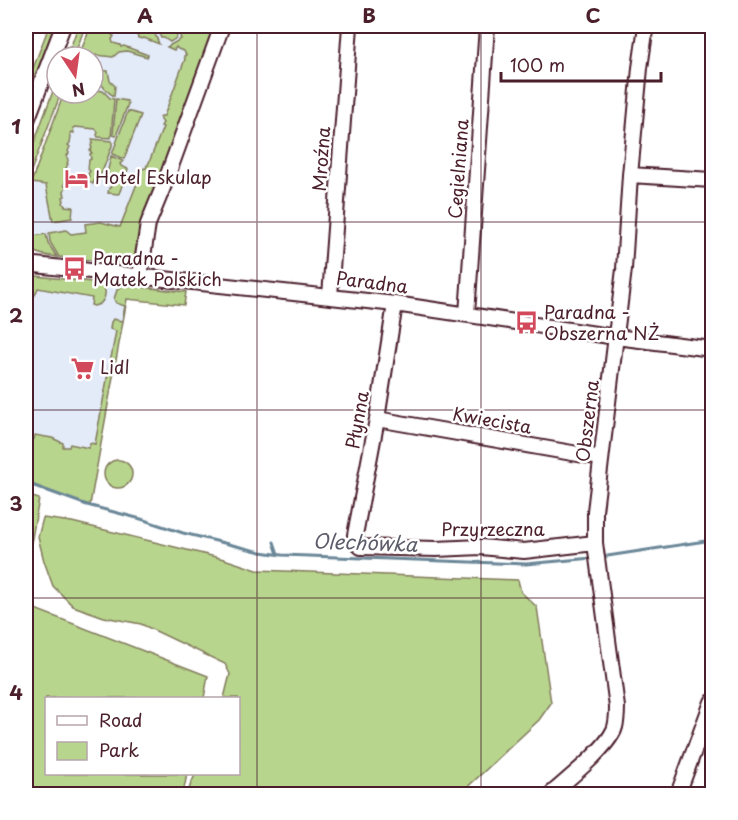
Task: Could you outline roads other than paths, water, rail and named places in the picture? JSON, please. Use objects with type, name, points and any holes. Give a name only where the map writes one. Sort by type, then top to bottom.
[{"type":"street","points":[[26,123],[63,26]]},
{"type":"street","points":[[140,276],[148,224],[222,26]]},
{"type":"street","name":"Mroźna","points":[[330,296],[350,26]]},
{"type":"street","name":"Cegielniana","points":[[467,314],[487,26]]},
{"type":"street","name":"Obszerna","points":[[551,795],[605,744],[614,731],[616,722],[617,707],[598,567],[595,511],[625,261],[630,175],[646,26]]},
{"type":"street","points":[[630,175],[712,180]]},
{"type":"street","name":"Paradna","points":[[26,264],[395,304],[712,349]]},
{"type":"street","name":"Płynna","points":[[356,542],[355,535],[377,419],[395,304]]},
{"type":"street","name":"Kwiecista","points":[[377,419],[601,458]]},
{"type":"street","name":"Przyrzeczna","points":[[356,542],[361,546],[436,549],[481,547],[524,551],[596,546]]},
{"type":"street","points":[[678,795],[712,702]]},
{"type":"waterway","name":"Olechówka","points":[[26,483],[87,505],[183,533],[282,555],[526,564],[592,558]]},
{"type":"waterway","name":"Olechówka","points":[[601,557],[712,540]]},
{"type":"waterway","points":[[274,542],[278,554]]},
{"type":"place","name":"Hotel Eskulap","points":[[77,178]]},
{"type":"place","name":"Paradna - Matek Polskich","points":[[75,269]]},
{"type":"place","name":"Paradna - Obszerna NŻ","points":[[526,323]]},
{"type":"place","name":"Lidl","points":[[82,368]]}]
